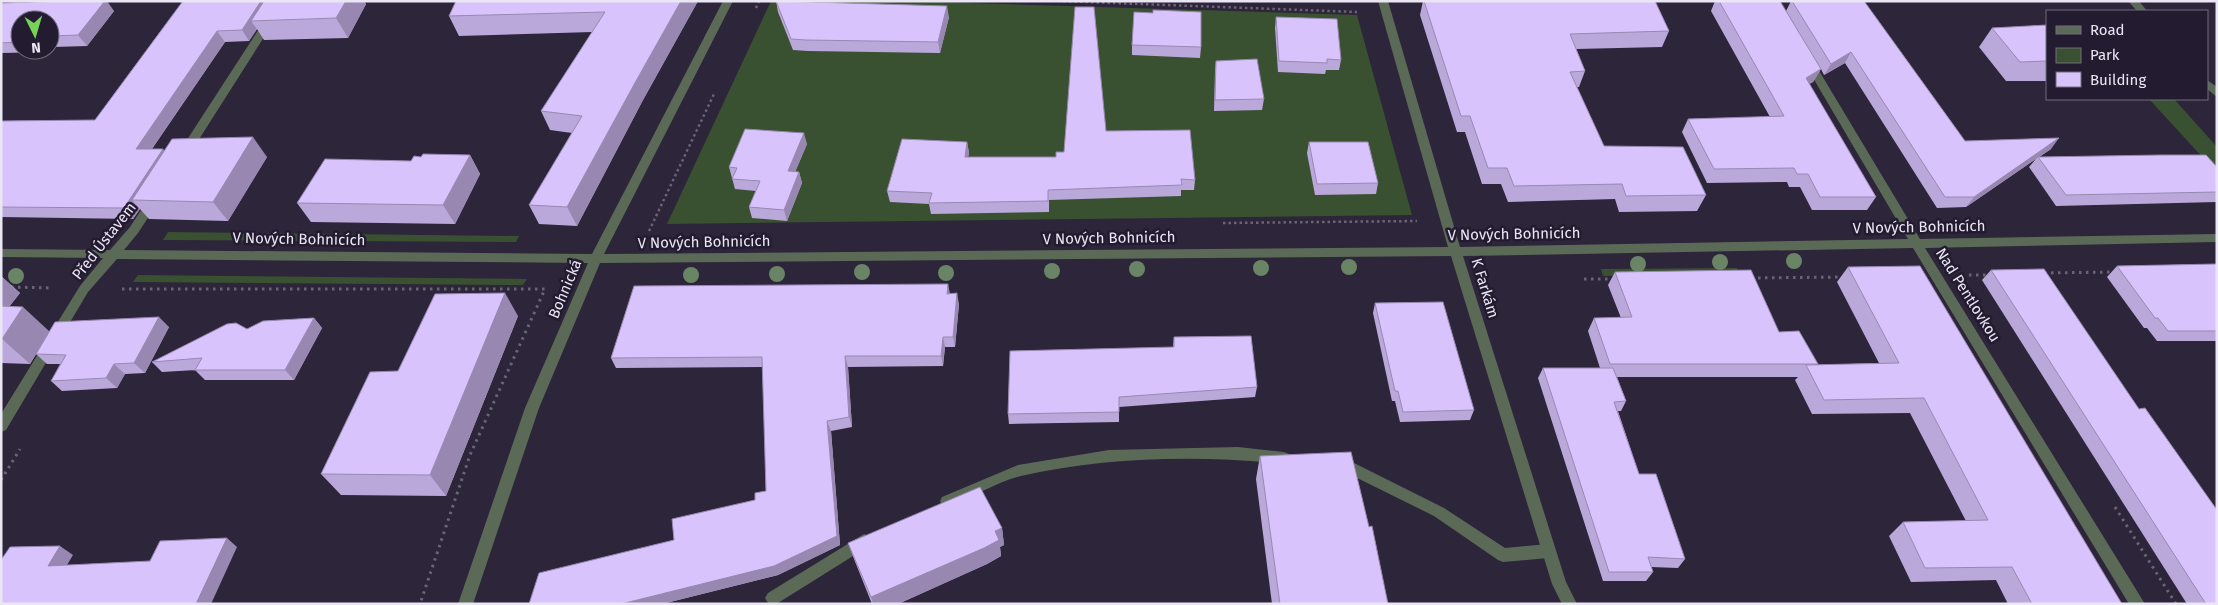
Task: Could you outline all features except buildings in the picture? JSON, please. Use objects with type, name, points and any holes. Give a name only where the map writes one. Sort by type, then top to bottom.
[{"type":"street","points":[[177,165],[282,1]]},
{"type":"street","name":"Bohnická","points":[[465,604],[532,408],[596,259],[728,1]]},
{"type":"street","name":"K Farkám","points":[[1383,1],[1548,551],[1559,584],[1570,604]]},
{"type":"street","name":"Nad Pentlovkou","points":[[1801,49],[1916,243],[2138,604]]},
{"type":"street","points":[[2208,84],[2217,94]]},
{"type":"street","name":"Před Ústavem","points":[[1,426],[84,289],[134,230],[161,189]]},
{"type":"street","name":"V Nových Bohnicích","points":[[1,253],[596,259],[1457,251],[2217,238]]},
{"type":"street","points":[[932,508],[1018,471],[1109,456],[1238,453],[1298,460]]},
{"type":"street","points":[[1327,463],[1347,466],[1439,512],[1503,555],[1548,551]]},
{"type":"street","points":[[773,598],[874,536]]},
{"type":"path","points":[[752,14],[759,1]]},
{"type":"path","points":[[1058,1],[1361,12]]},
{"type":"path","points":[[659,230],[649,231],[718,86]]},
{"type":"path","points":[[1222,223],[1419,221],[1417,211]]},
{"type":"path","points":[[2039,274],[2118,272]]},
{"type":"path","points":[[1975,283],[1969,275],[1999,274]]},
{"type":"path","points":[[1746,278],[1844,277]]},
{"type":"path","points":[[1577,280],[1617,279]]},
{"type":"path","points":[[1,287],[61,288]]},
{"type":"path","points":[[113,289],[545,289],[470,454],[420,604]]},
{"type":"path","points":[[2112,503],[2176,604]]},
{"type":"green space","points":[[771,1],[906,1],[1357,15],[1412,215],[667,224]]},
{"type":"green space","points":[[2150,100],[2175,100],[2217,147],[2217,173]]},
{"type":"green space","points":[[168,232],[519,236],[516,242],[163,240]]},
{"type":"green space","points":[[1737,268],[1740,275],[1603,276],[1601,269]]},
{"type":"green space","points":[[138,275],[527,279],[523,285],[133,282]]}]
